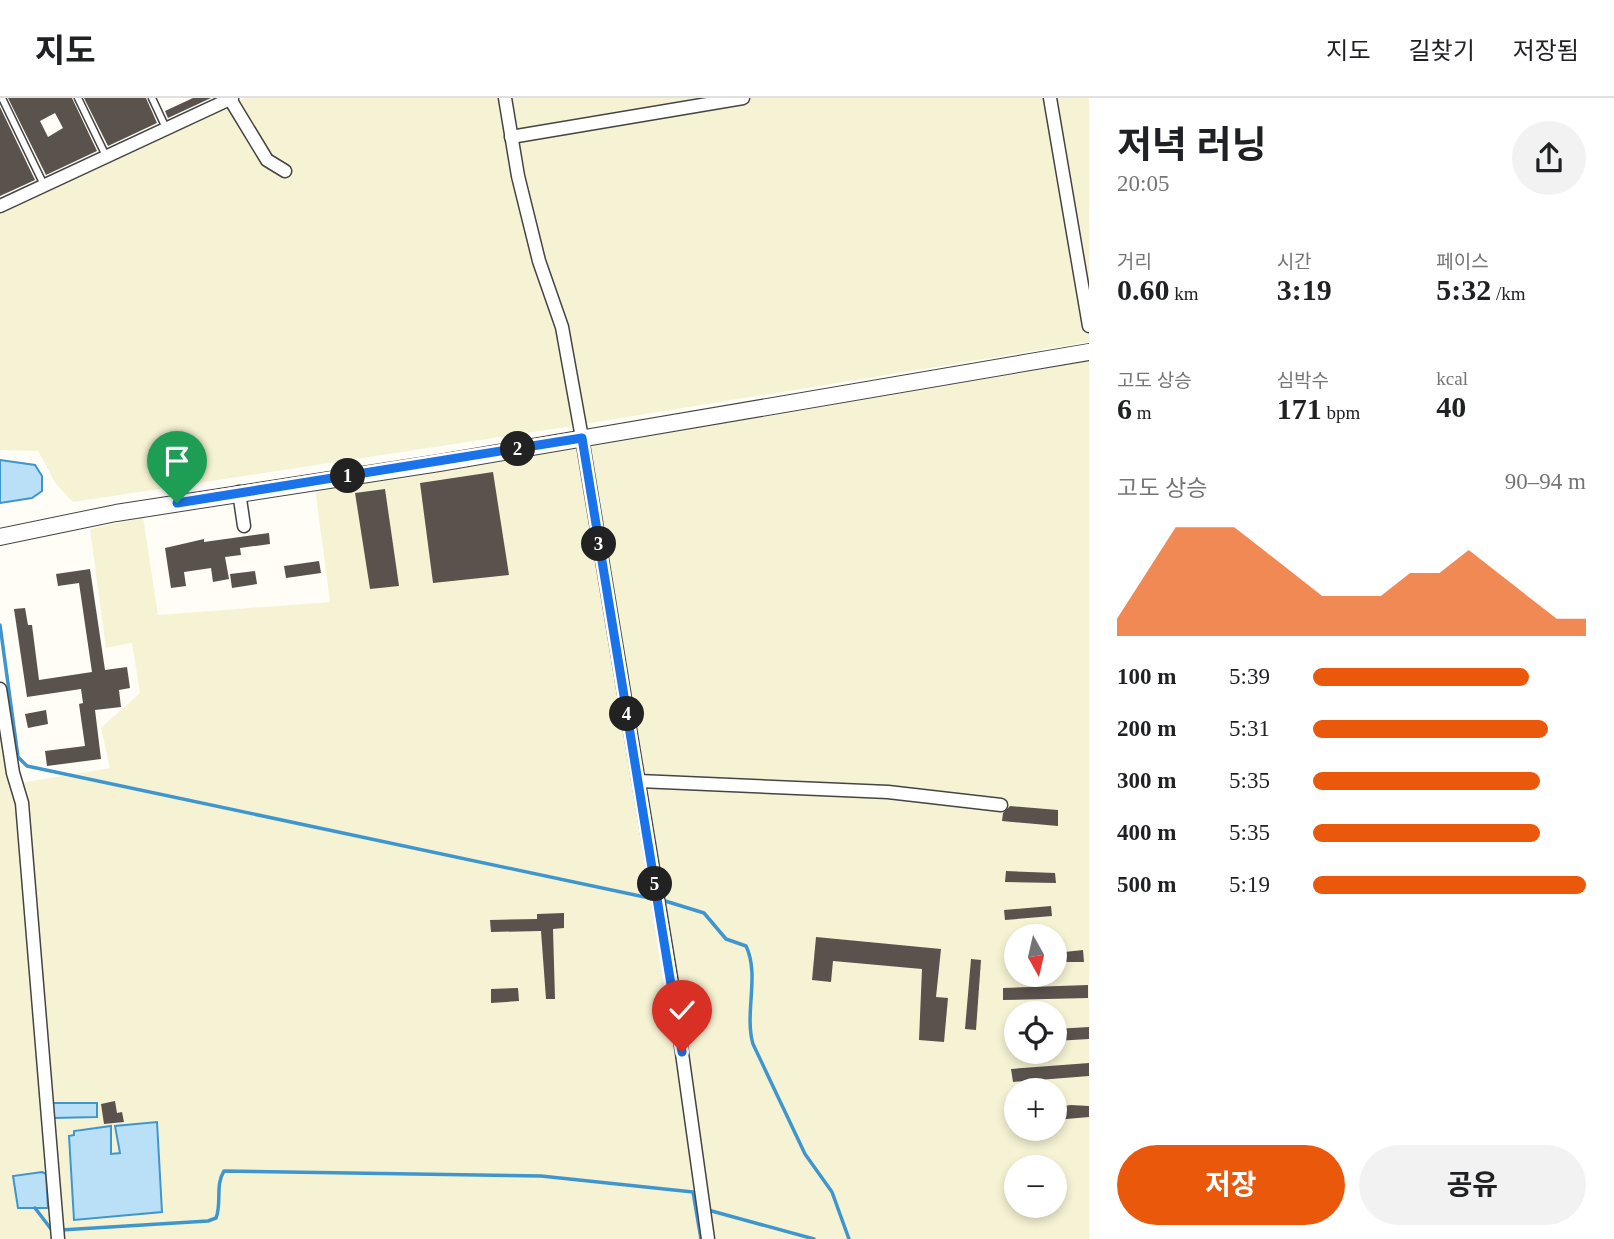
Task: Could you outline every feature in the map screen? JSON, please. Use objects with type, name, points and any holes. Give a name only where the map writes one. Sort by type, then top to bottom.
[{"type":"street","points":[[0,206],[231,98],[267,160],[285,171]]},
{"type":"street","points":[[505,98],[539,261],[562,327],[582,438],[674,996],[708,1239]]},
{"type":"street","points":[[511,137],[743,98]]},
{"type":"street","points":[[1050,98],[1089,326]]},
{"type":"street","points":[[0,537],[116,513],[239,492],[582,438],[1089,352]]},
{"type":"street","points":[[239,492],[244,526]]},
{"type":"street","points":[[0,688],[13,773],[22,803],[58,1239]]},
{"type":"street","points":[[639,780],[888,792],[1000,805]]},
{"type":"lane","points":[[2,98],[44,185]]},
{"type":"lane","points":[[78,98],[106,156]]},
{"type":"lane","points":[[152,98],[166,128]]},
{"type":"shaded area","points":[[245,98],[1089,98],[1089,342],[566,427],[73,502],[56,484],[38,451],[0,450],[0,213]]},
{"type":"shaded area","points":[[1089,361],[1089,1239],[0,1239],[0,732],[9,785],[110,768],[101,728],[140,693],[132,643],[106,648],[90,529],[143,517],[158,615],[330,602],[315,488],[565,451]]},
{"type":"water","points":[[0,460],[35,465],[42,476],[42,491],[32,498],[0,503]]},
{"type":"water","points":[[52,1103],[97,1103],[97,1117],[53,1118]]},
{"type":"water","points":[[157,1122],[162,1212],[74,1220],[69,1136],[74,1135],[74,1131],[111,1126],[111,1154],[120,1153],[115,1126]]},
{"type":"water","points":[[42,1172],[46,1174],[48,1208],[18,1208],[13,1176]]},
{"type":"building","points":[[8,98],[72,98],[97,151],[46,175]],"holes":[[[55,113],[63,128],[48,137],[40,121]]]},
{"type":"building","points":[[84,98],[146,98],[157,123],[108,146]]},
{"type":"building","points":[[193,98],[211,98],[168,118],[165,111]]},
{"type":"building","points":[[0,107],[35,180],[0,196]]},
{"type":"building","points":[[493,472],[509,575],[433,583],[420,483]]},
{"type":"building","points":[[385,489],[399,586],[370,589],[355,493]]},
{"type":"building","points":[[269,533],[270,544],[240,548],[241,555],[225,557],[229,579],[213,582],[211,568],[184,572],[186,586],[171,588],[165,548],[204,539],[204,542]]},
{"type":"building","points":[[319,561],[321,573],[286,578],[284,566]]},
{"type":"building","points":[[90,569],[105,670],[127,667],[130,688],[119,690],[121,707],[95,710],[101,759],[47,766],[45,751],[85,746],[79,704],[83,703],[81,689],[27,697],[14,609],[25,608],[28,625],[32,625],[39,680],[92,672],[79,583],[58,586],[56,574]]},
{"type":"building","points":[[255,571],[257,584],[232,588],[230,574]]},
{"type":"building","points":[[46,710],[48,724],[28,728],[25,714]]},
{"type":"building","points":[[1010,806],[1058,810],[1058,826],[1002,821],[1003,813]]},
{"type":"building","points":[[1006,871],[1055,873],[1056,883],[1005,882]]},
{"type":"building","points":[[1051,906],[1052,916],[1005,920],[1004,910]]},
{"type":"building","points":[[564,913],[564,928],[553,929],[555,999],[546,999],[541,931],[491,932],[490,920],[537,919],[537,914]]},
{"type":"building","points":[[816,937],[941,949],[936,997],[948,998],[944,1042],[919,1040],[922,969],[833,961],[831,982],[812,980]]},
{"type":"building","points":[[1083,950],[1084,962],[1068,962],[1068,952]]},
{"type":"building","points":[[971,959],[981,960],[976,1030],[965,1029]]},
{"type":"building","points":[[1088,985],[1088,998],[1003,1000],[1003,988]]},
{"type":"building","points":[[518,988],[519,1001],[491,1003],[491,989]]},
{"type":"building","points":[[1089,1027],[1089,1039],[1067,1040],[1067,1028]]},
{"type":"building","points":[[1089,1063],[1089,1076],[1012,1078],[1011,1069]]},
{"type":"building","points":[[115,1101],[117,1113],[122,1112],[124,1122],[104,1124],[101,1104]]},
{"type":"building","points":[[1067,1106],[1089,1106],[1089,1117],[1067,1119]]},
{"type":"waterway","points":[[0,625],[18,757],[27,766],[654,899]]},
{"type":"waterway","points":[[662,900],[704,913],[726,939],[746,946],[752,969],[750,1020],[753,1044],[805,1154],[832,1192],[849,1239]]},
{"type":"waterway","points":[[35,1208],[51,1229],[61,1230],[208,1221],[216,1218],[221,1176],[224,1171],[541,1176],[693,1192],[701,1239]]},
{"type":"waterway","points":[[708,1210],[814,1239]]},
{"type":"route","points":[[177,503],[582,438],[682,1052]]}]
